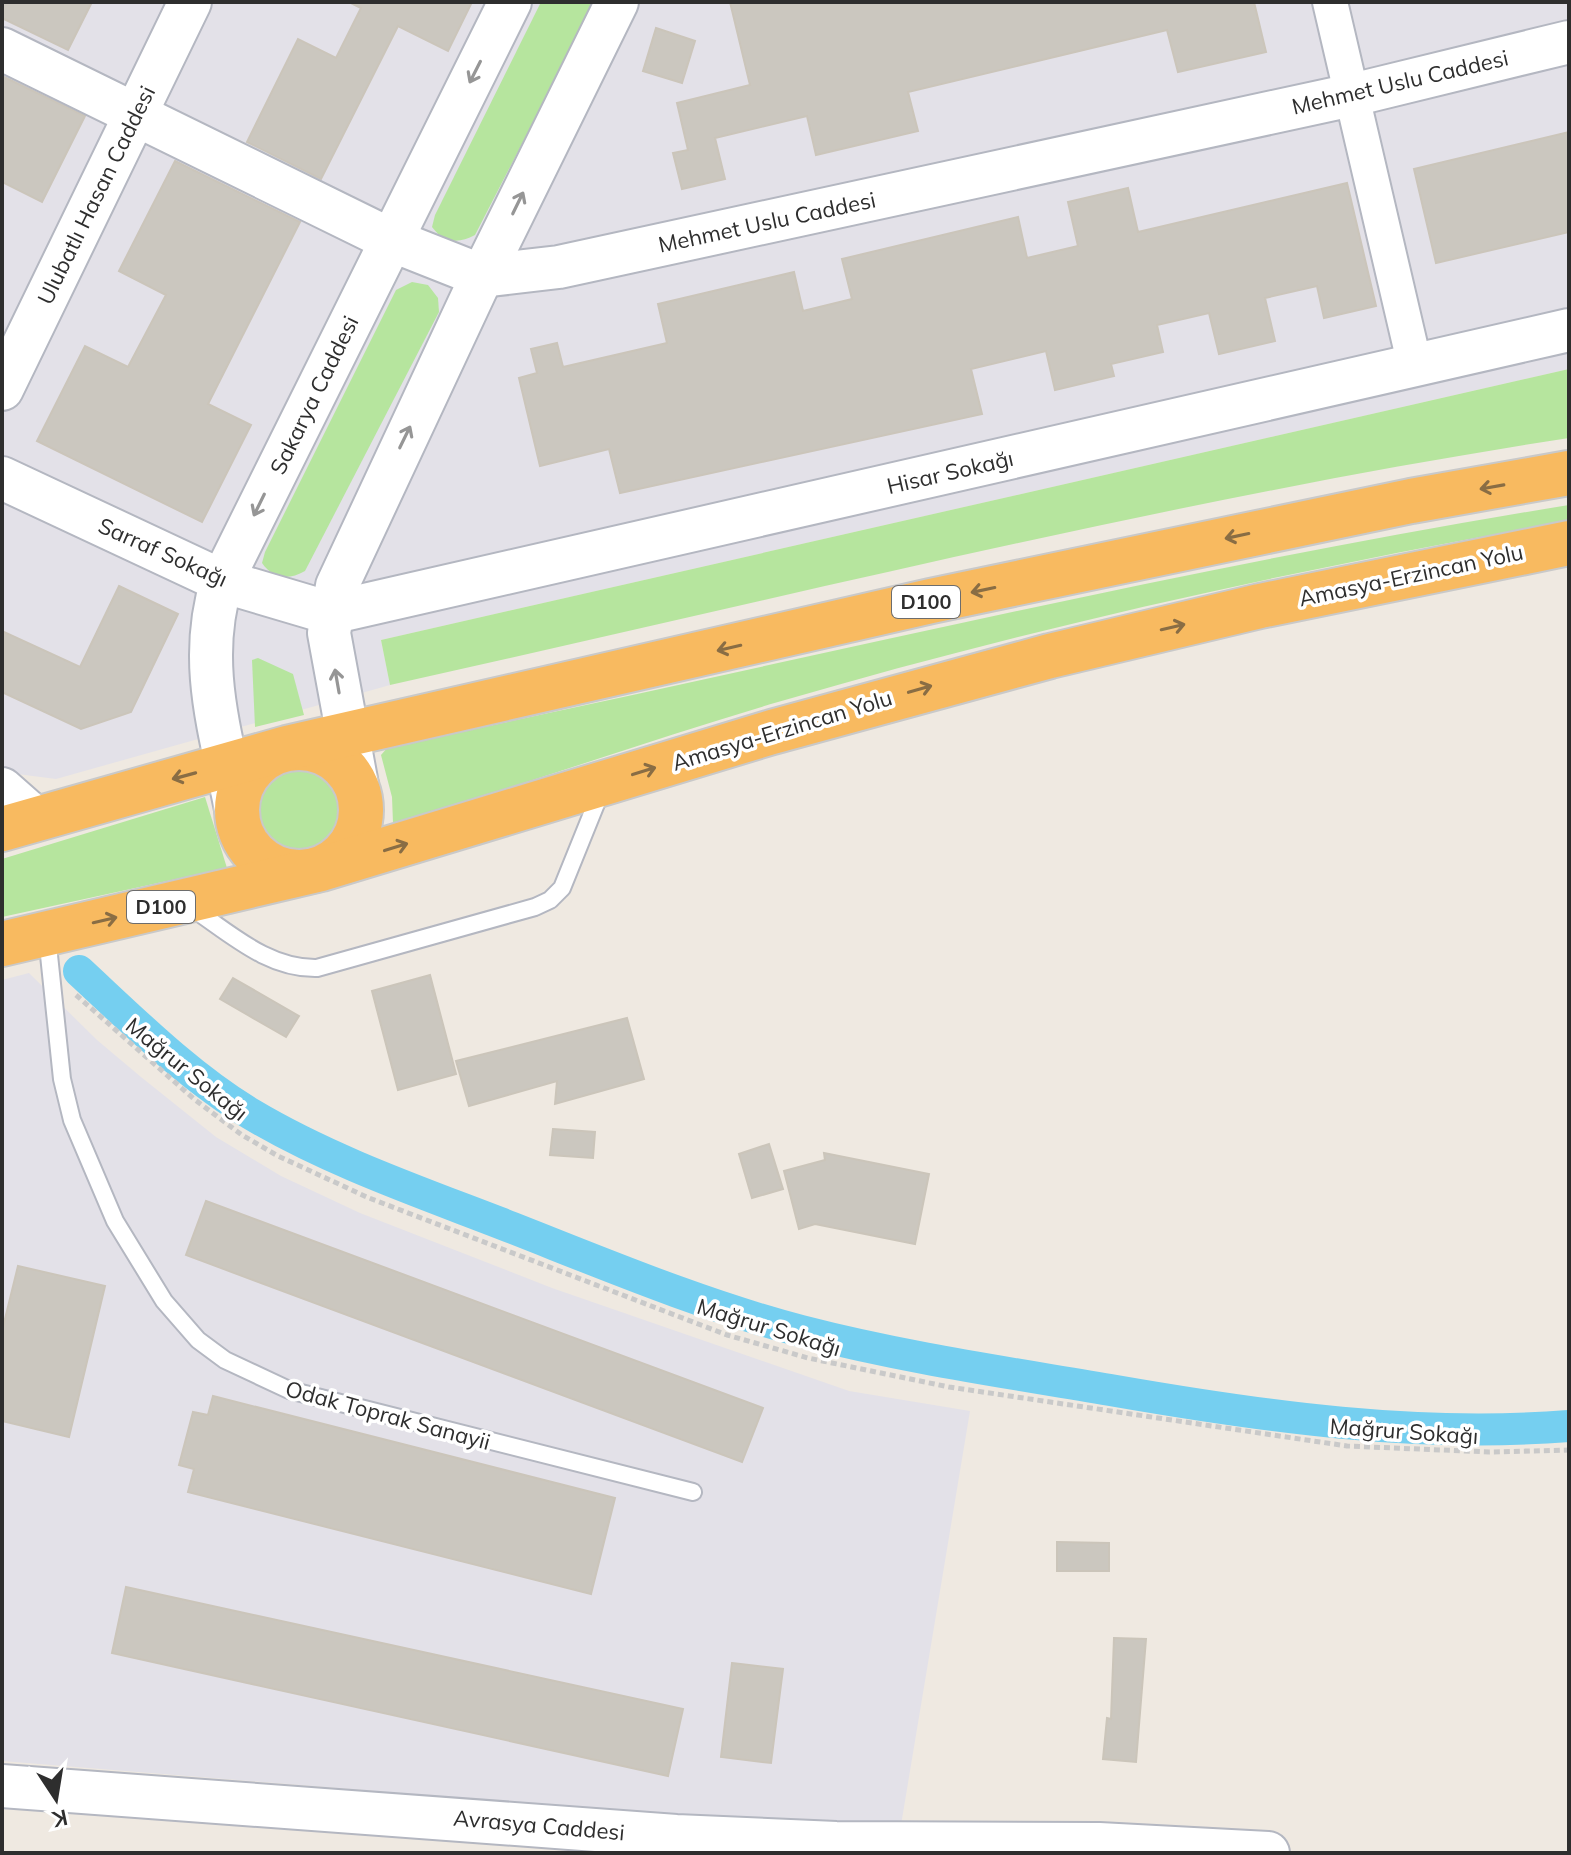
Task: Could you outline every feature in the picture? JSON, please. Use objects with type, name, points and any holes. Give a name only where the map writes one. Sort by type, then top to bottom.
[{"type":"highway","name":"D100","points":[[19,824],[287,748],[962,595],[1411,501],[1569,473]]},
{"type":"highway","name":"Amasya-Erzincan Yolu","points":[[2,944],[49,953],[183,902],[321,869],[772,732],[1035,659],[1260,606],[1565,546]]},
{"type":"highway","points":[[287,748],[308,748],[328,754],[345,767],[357,785],[362,806],[360,826],[352,844],[338,859],[321,869],[301,873],[281,870],[263,861],[244,839],[236,809],[240,788],[250,770],[267,756],[287,748]]},
{"type":"street","name":"Ulubatlı Hasan Caddesi","points":[[2,389],[190,2]]},
{"type":"street","name":"Sakarya Caddesi","points":[[236,809],[208,662],[212,611],[222,581],[510,2]]},
{"type":"street","points":[[357,785],[329,633],[330,613],[350,551],[617,2]]},
{"type":"street","points":[[1330,2],[1415,366]]},
{"type":"street","name":"Mehmet Uslu Caddesi","points":[[2,49],[391,240],[482,276],[559,267],[1352,95],[1569,42]]},
{"type":"street","name":"Hisar Sokağı","points":[[330,613],[1569,330]]},
{"type":"street","name":"Sarraf Sokağı","points":[[2,478],[222,581],[330,613]]},
{"type":"street","points":[[2,789],[19,824]]},
{"type":"street","name":"Avrasya Caddesi","points":[[2,1786],[676,1836],[836,1843],[1099,1844],[1268,1853]]},
{"type":"lane","points":[[183,902],[278,964],[298,969],[317,968],[535,907],[550,900],[562,888],[604,784]]},
{"type":"lane","name":"Odak Toprak Sanayii","points":[[49,953],[62,1079],[72,1120],[93,1175],[164,1301],[198,1340],[225,1360],[289,1390],[693,1492]]},
{"type":"path","name":"Mağrur Sokağı","points":[[49,953],[194,1099],[242,1135],[278,1156],[369,1198],[727,1335],[835,1364],[949,1387],[1347,1446],[1474,1452],[1569,1450]]},
{"type":"shaded area","points":[[2,2],[1569,2],[1569,369],[381,640],[390,685],[56,779],[2,772]]},
{"type":"shaded area","points":[[29,973],[97,1040],[216,1137],[281,1176],[360,1213],[552,1288],[849,1391],[970,1411],[901,1825],[720,1819],[2,1761],[2,980]]},
{"type":"green space","points":[[541,2],[595,2],[475,235],[457,241],[446,239],[432,227],[435,215]]},
{"type":"green space","points":[[412,282],[428,285],[438,298],[439,312],[305,571],[288,577],[272,573],[262,563],[265,552],[396,290]]},
{"type":"green space","points":[[1569,369],[1569,438],[1273,490],[1125,520],[390,685],[381,640]]},
{"type":"green space","points":[[1569,505],[1569,521],[1369,558],[1170,601],[875,674],[393,823],[392,797],[381,755],[388,747],[1124,588],[1420,530]]},
{"type":"green space","points":[[258,658],[293,674],[304,715],[255,727],[252,660]]},
{"type":"green space","points":[[299,769],[314,772],[327,781],[336,794],[339,809],[336,824],[327,837],[314,846],[299,849],[284,846],[271,837],[262,824],[259,809],[262,794],[271,781],[284,772]]},
{"type":"green space","points":[[205,797],[227,868],[2,917],[2,859]]},
{"type":"building","points":[[2,2],[92,2],[68,50],[2,18]]},
{"type":"building","points":[[349,2],[472,2],[448,51],[398,26],[321,179],[247,142],[298,39],[336,58],[361,8]]},
{"type":"building","points":[[730,2],[1254,2],[1266,52],[1178,72],[1167,30],[908,92],[918,131],[816,155],[807,116],[715,138],[725,179],[682,189],[673,153],[688,150],[677,103],[750,85]]},
{"type":"building","points":[[656,28],[695,41],[682,83],[643,71]]},
{"type":"building","points":[[2,76],[85,116],[42,202],[2,182]]},
{"type":"building","points":[[1569,132],[1569,232],[1436,263],[1414,169]]},
{"type":"building","points":[[175,161],[300,222],[208,404],[251,425],[202,522],[37,441],[85,346],[128,367],[166,295],[119,271]]},
{"type":"building","points":[[1347,183],[1376,306],[1324,318],[1317,286],[1265,298],[1275,341],[1219,354],[1209,313],[1157,325],[1163,352],[1111,364],[1114,376],[1055,390],[1046,351],[971,369],[982,414],[620,493],[609,449],[540,466],[519,378],[537,373],[531,349],[557,343],[563,367],[667,343],[658,304],[794,272],[803,311],[852,299],[842,259],[1018,217],[1027,258],[1078,246],[1068,202],[1128,188],[1138,232]]},
{"type":"building","points":[[119,586],[178,614],[131,712],[81,729],[2,692],[2,631],[80,667]]},
{"type":"building","points":[[430,975],[456,1074],[398,1090],[372,991]]},
{"type":"building","points":[[233,978],[299,1016],[286,1037],[220,999]]},
{"type":"building","points":[[627,1018],[644,1079],[555,1104],[557,1081],[469,1106],[456,1061]]},
{"type":"building","points":[[553,1129],[595,1132],[593,1158],[550,1155]]},
{"type":"building","points":[[769,1144],[783,1189],[752,1198],[739,1154]]},
{"type":"building","points":[[824,1153],[929,1174],[915,1244],[815,1224],[799,1229],[784,1171],[825,1160]]},
{"type":"building","points":[[206,1201],[763,1408],[742,1462],[186,1255]]},
{"type":"building","points":[[18,1266],[105,1286],[69,1437],[2,1421],[2,1331]]},
{"type":"building","points":[[213,1396],[615,1498],[591,1594],[188,1492],[194,1469],[179,1465],[193,1412],[208,1415]]},
{"type":"building","points":[[1057,1542],[1109,1543],[1109,1571],[1057,1571]]},
{"type":"building","points":[[126,1587],[683,1709],[668,1776],[112,1653]]},
{"type":"building","points":[[1114,1638],[1146,1639],[1136,1762],[1103,1759],[1107,1718],[1111,1719]]},
{"type":"building","points":[[732,1663],[783,1669],[771,1763],[721,1757]]},
{"type":"waterway","points":[[79,971],[205,1083],[280,1131],[405,1187],[649,1282],[763,1320],[840,1341],[919,1357],[1285,1417],[1455,1429],[1569,1426]]}]
